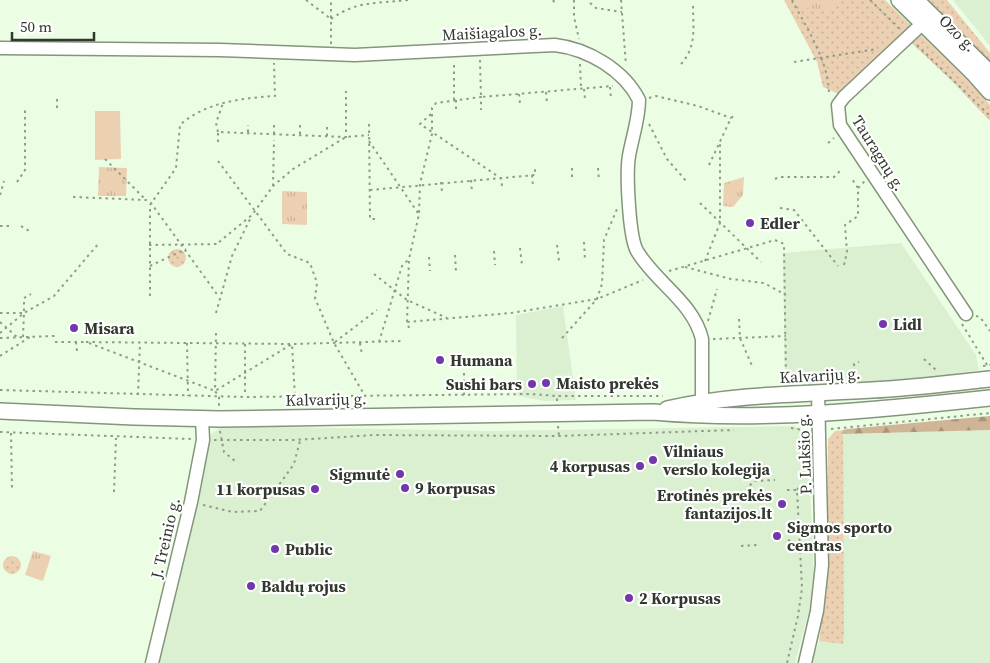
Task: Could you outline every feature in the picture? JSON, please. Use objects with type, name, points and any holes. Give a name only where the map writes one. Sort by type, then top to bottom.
[{"type":"main road","name":"Ozo g.","points":[[899,0],[990,92]]},
{"type":"main road","name":"Ozo g.","points":[[916,0],[990,72]]},
{"type":"main road","name":"Kalvarijų g.","points":[[653,412],[702,401],[757,395],[818,393],[990,379]]},
{"type":"main road","name":"Kalvarijų g.","points":[[0,411],[202,418],[653,412],[701,416],[819,413],[990,398]]},
{"type":"street","name":"Tauragnų g.","points":[[923,23],[844,97],[838,105],[840,125],[966,314]]},
{"type":"street","name":"Maišiagalos g.","points":[[0,48],[355,55],[555,45],[580,49],[603,62],[628,84],[639,105]]},
{"type":"street","points":[[639,105],[628,170],[633,238],[638,252],[655,275],[693,316],[702,339],[702,401]]},
{"type":"street","name":"P. Lukšio g.","points":[[805,663],[821,591],[823,543],[818,393]]},
{"type":"street","name":"J. Treinio g.","points":[[152,663],[203,440],[202,418]]},
{"type":"path","points":[[306,0],[331,19]]},
{"type":"path","points":[[330,54],[331,0]]},
{"type":"path","points":[[331,19],[343,9],[358,3],[408,0]]},
{"type":"path","points":[[554,0],[556,5]]},
{"type":"path","points":[[409,328],[407,322],[408,259],[419,214],[420,184],[432,134],[432,108],[436,103],[455,100],[628,84],[621,0]]},
{"type":"path","points":[[870,0],[904,41],[990,116]]},
{"type":"path","points":[[590,3],[596,8],[622,12]]},
{"type":"path","points":[[681,64],[688,57],[694,40],[693,4]]},
{"type":"path","points":[[794,62],[904,41]]},
{"type":"path","points":[[480,49],[481,110]]},
{"type":"path","points":[[454,50],[456,110]]},
{"type":"path","points":[[150,296],[149,245],[151,203],[176,168],[180,125],[190,115],[236,99],[276,96],[274,52]]},
{"type":"path","points":[[610,86],[611,99]]},
{"type":"path","points":[[584,88],[585,99]]},
{"type":"path","points":[[346,91],[346,137]]},
{"type":"path","points":[[546,92],[547,104]]},
{"type":"path","points":[[519,94],[520,104]]},
{"type":"path","points":[[57,96],[57,108]]},
{"type":"path","points":[[687,182],[667,159],[639,105],[656,96],[698,106],[731,118]]},
{"type":"path","points":[[218,142],[216,123],[223,103]]},
{"type":"path","points":[[17,182],[25,170],[25,108]]},
{"type":"path","points":[[432,113],[420,124],[432,134],[500,177],[502,186]]},
{"type":"path","points":[[709,165],[731,118],[736,114]]},
{"type":"path","points":[[369,124],[370,219],[375,219]]},
{"type":"path","points":[[248,125],[248,133]]},
{"type":"path","points":[[274,125],[274,134]]},
{"type":"path","points":[[300,125],[300,135]]},
{"type":"path","points":[[327,126],[327,136]]},
{"type":"path","points":[[218,132],[346,137],[369,135]]},
{"type":"path","points":[[216,313],[232,256],[252,215],[273,186],[293,169],[346,137]]},
{"type":"path","points":[[273,186],[274,140]]},
{"type":"path","points":[[369,141],[419,214]]},
{"type":"path","points":[[705,261],[720,223],[720,142]]},
{"type":"path","points":[[105,160],[151,203],[183,244],[219,297]]},
{"type":"path","points":[[218,161],[287,254],[310,263],[317,283],[315,298],[334,343],[365,396]]},
{"type":"path","points":[[572,168],[572,181]]},
{"type":"path","points":[[598,168],[599,181]]},
{"type":"path","points":[[370,190],[441,182],[535,175],[535,169]]},
{"type":"path","points":[[775,179],[779,177],[834,177],[841,170]]},
{"type":"path","points":[[532,175],[533,186]]},
{"type":"path","points":[[844,265],[847,252],[845,225],[858,216],[858,188],[852,179]]},
{"type":"path","points":[[858,188],[866,179]]},
{"type":"path","points":[[471,180],[472,192]]},
{"type":"path","points":[[0,195],[4,181]]},
{"type":"path","points":[[441,182],[442,192]]},
{"type":"path","points":[[74,197],[146,200]]},
{"type":"path","points":[[700,203],[760,262]]},
{"type":"path","points":[[562,338],[597,299],[602,284],[604,240],[618,205]]},
{"type":"path","points":[[780,208],[794,210],[838,266]]},
{"type":"path","points":[[149,245],[219,243],[252,215]]},
{"type":"path","points":[[0,226],[10,226]]},
{"type":"path","points":[[21,226],[31,232]]},
{"type":"path","points":[[407,322],[511,313],[597,299],[655,275],[775,240],[784,244],[786,386]]},
{"type":"path","points":[[584,242],[585,261]]},
{"type":"path","points":[[0,332],[24,313],[54,296],[99,243]]},
{"type":"path","points":[[557,245],[559,260]]},
{"type":"path","points":[[520,248],[522,266]]},
{"type":"path","points":[[149,267],[186,250]]},
{"type":"path","points":[[494,251],[495,265]]},
{"type":"path","points":[[455,255],[456,272]]},
{"type":"path","points":[[428,257],[430,271]]},
{"type":"path","points":[[379,342],[402,266],[408,259]]},
{"type":"path","points":[[684,267],[731,279],[764,283],[786,295]]},
{"type":"path","points":[[785,270],[790,270]]},
{"type":"path","points":[[374,274],[407,300],[450,319]]},
{"type":"path","points":[[717,289],[702,339],[786,336]]},
{"type":"path","points":[[23,337],[24,298],[31,294]]},
{"type":"path","points":[[334,343],[378,310]]},
{"type":"path","points":[[0,313],[24,313]]},
{"type":"path","points":[[966,314],[980,317],[990,331]]},
{"type":"path","points":[[739,319],[740,338],[753,368]]},
{"type":"path","points":[[0,322],[17,337]]},
{"type":"path","points":[[216,333],[215,391],[219,397]]},
{"type":"path","points":[[0,356],[32,336]]},
{"type":"path","points":[[0,338],[55,336]]},
{"type":"path","points":[[55,342],[292,344],[404,341]]},
{"type":"path","points":[[76,342],[76,351]]},
{"type":"path","points":[[86,342],[215,391]]},
{"type":"path","points":[[360,342],[362,355]]},
{"type":"path","points":[[138,395],[140,343]]},
{"type":"path","points":[[187,343],[188,397]]},
{"type":"path","points":[[245,344],[245,397]]},
{"type":"path","points":[[215,391],[292,344]]},
{"type":"path","points":[[292,344],[295,397]]},
{"type":"path","points":[[924,359],[939,372]]},
{"type":"path","points":[[856,381],[854,364],[859,362]]},
{"type":"path","points":[[464,373],[464,395]]},
{"type":"path","points":[[0,390],[188,397],[531,394],[557,396]]},
{"type":"path","points":[[574,396],[672,396]]},
{"type":"path","points":[[782,429],[800,431],[820,430],[990,413]]},
{"type":"path","points":[[0,432],[116,438],[300,440],[374,435],[559,436],[743,430]]},
{"type":"path","points":[[11,433],[12,490]]},
{"type":"path","points":[[114,492],[116,438]]},
{"type":"path","points":[[220,440],[224,452],[235,461]]},
{"type":"path","points":[[211,507],[233,512],[260,511],[294,464],[300,449],[300,440]]},
{"type":"path","points":[[740,495],[754,481],[775,480]]},
{"type":"path","points":[[787,663],[798,616],[802,588],[798,544],[797,490],[800,485]]},
{"type":"path","points":[[787,490],[797,490]]},
{"type":"path","points":[[788,540],[798,544],[823,543]]},
{"type":"path","points":[[741,546],[757,545]]},
{"type":"shaded area","points":[[953,0],[990,0],[990,46]]},
{"type":"shaded area","points":[[901,243],[976,355],[979,370],[935,377],[785,388],[783,253]]},
{"type":"shaded area","points":[[563,306],[576,400],[545,401],[517,396],[516,315]]},
{"type":"shaded area","points":[[794,426],[800,429],[808,441],[814,576],[813,596],[795,663],[157,663],[211,434],[221,427],[492,431]]},
{"type":"shaded area","points":[[990,430],[990,663],[812,663],[819,641],[843,643],[843,434]]},
{"type":"green space","points":[[784,0],[885,0],[982,95],[990,105],[990,121],[954,83],[903,35],[839,94],[823,87],[817,62]]},
{"type":"green space","points":[[800,0],[836,0],[834,10],[805,8]]},
{"type":"green space","points":[[925,0],[947,0],[990,53],[990,63]]},
{"type":"green space","points":[[95,111],[120,111],[121,159],[95,160]]},
{"type":"green space","points":[[99,167],[127,168],[126,196],[98,196]]},
{"type":"green space","points":[[744,177],[743,195],[733,207],[723,206],[724,183]]},
{"type":"green space","points":[[282,191],[307,192],[307,225],[282,224]]},
{"type":"green space","points":[[173,249],[181,249],[186,254],[184,265],[173,267],[168,262],[168,254]]},
{"type":"green space","points":[[990,416],[990,430],[843,434],[843,430],[847,429]]},
{"type":"green space","points":[[843,430],[843,644],[819,641],[827,587],[828,439],[835,431]]},
{"type":"green space","points":[[33,551],[51,556],[43,581],[25,575]]},
{"type":"green space","points":[[8,556],[16,556],[21,561],[19,572],[8,574],[3,569],[3,561]]},
{"type":"place","name":"Edler","points":[[750,223]]},
{"type":"place","name":"Lidl","points":[[883,324]]},
{"type":"place","name":"Misara","points":[[74,328]]},
{"type":"place","name":"Humana","points":[[440,360]]},
{"type":"place","name":"Maisto prekės","points":[[546,383]]},
{"type":"place","name":"Sushi bars","points":[[532,384]]},
{"type":"place","name":"Vilniaus verslo kolegija","points":[[653,460]]},
{"type":"place","name":"4 korpusas","points":[[640,466]]},
{"type":"place","name":"Sigmutė","points":[[400,474]]},
{"type":"place","name":"9 korpusas","points":[[405,488]]},
{"type":"place","name":"11 korpusas","points":[[315,489]]},
{"type":"place","name":"Erotinės prekės fantazijos.lt","points":[[782,504]]},
{"type":"place","name":"Sigmos sporto centras","points":[[777,536]]},
{"type":"place","name":"Public","points":[[275,549]]},
{"type":"place","name":"Baldų rojus","points":[[251,586]]},
{"type":"place","name":"2 Korpusas","points":[[629,598]]}]
